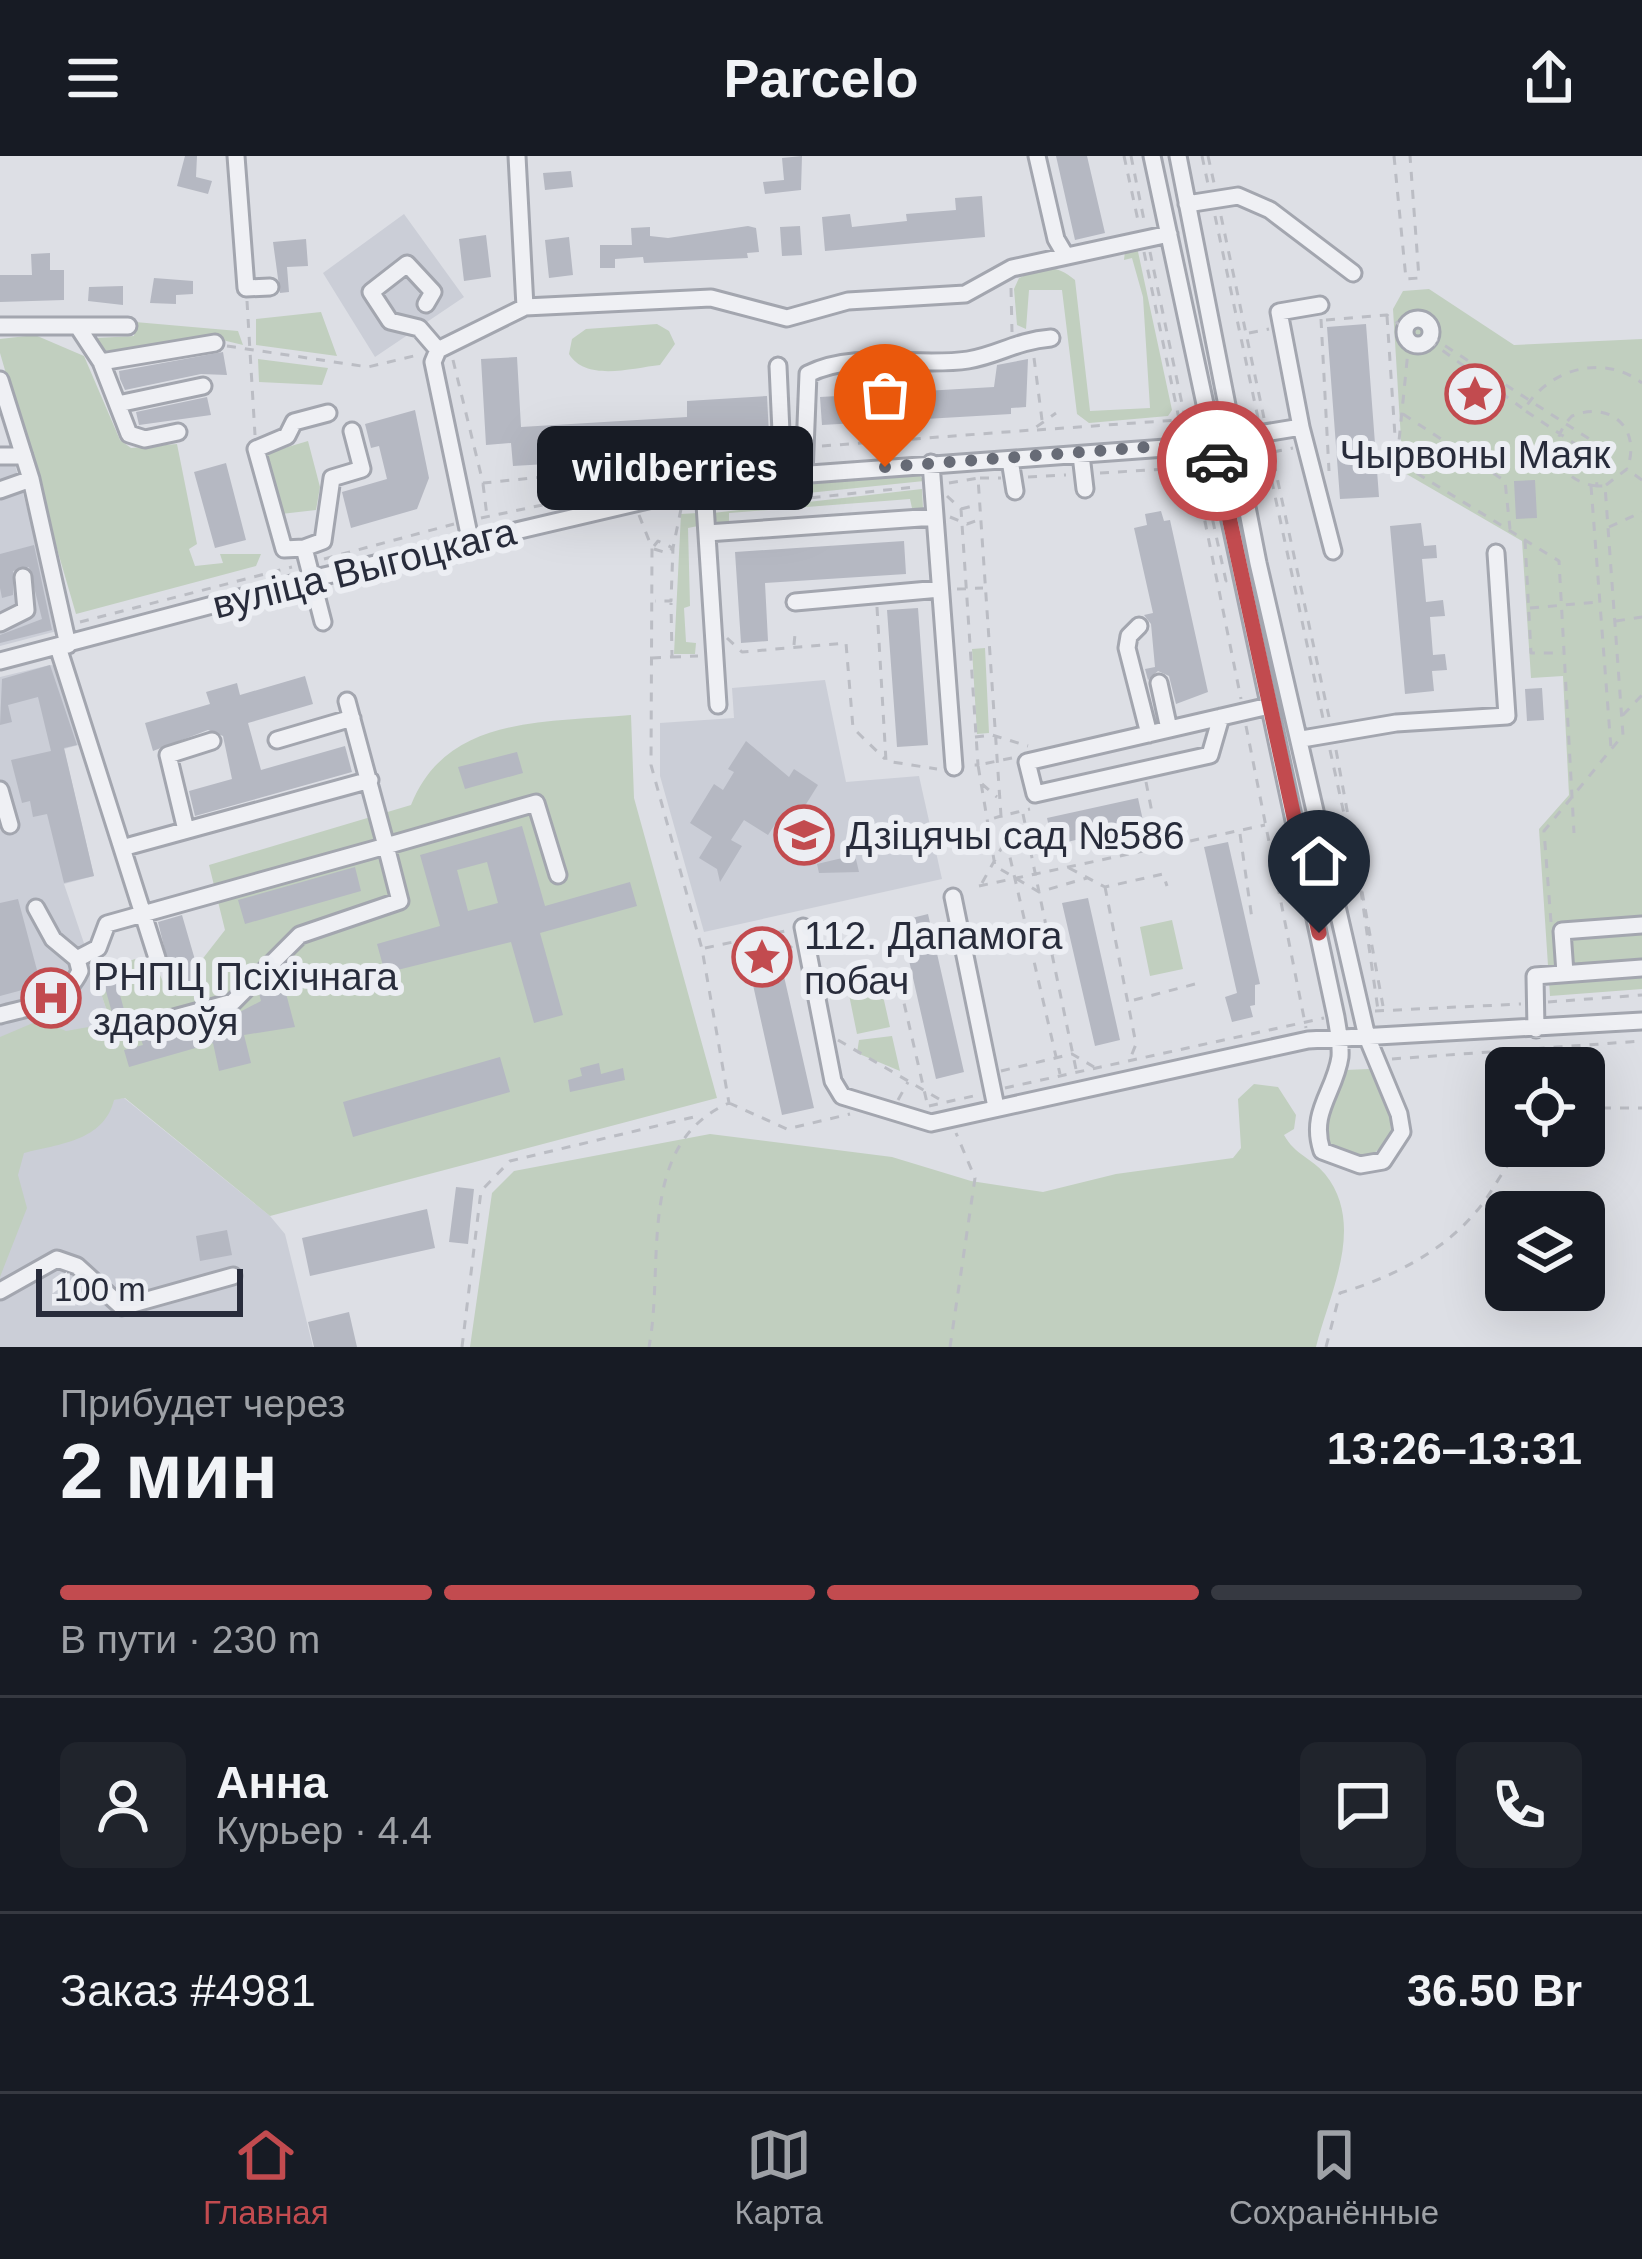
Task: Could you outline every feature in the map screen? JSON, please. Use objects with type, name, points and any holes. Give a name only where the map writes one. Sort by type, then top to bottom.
[{"type":"street","points":[[236,156],[246,288],[271,287]]},
{"type":"street","points":[[517,156],[525,307]]},
{"type":"street","points":[[1037,156],[1056,239],[1066,256]]},
{"type":"street","points":[[1152,156],[1340,1039],[1340,1060],[1322,1101],[1316,1135],[1322,1151],[1360,1166],[1383,1161],[1402,1132],[1394,1099],[1366,1037],[1374,1011],[1302,739],[1232,438],[1178,156]]},
{"type":"street","points":[[1187,204],[1238,196],[1270,210],[1353,273]]},
{"type":"street","points":[[470,539],[435,377],[444,347],[525,307],[711,298],[787,318],[848,302],[965,294],[1012,268],[1169,233]]},
{"type":"street","points":[[427,304],[433,292],[407,264],[371,292],[390,321],[419,328],[444,347]]},
{"type":"street","points":[[1321,313],[1279,312],[1301,427],[1333,551]]},
{"type":"street","points":[[1405,329],[1421,319],[1429,338]]},
{"type":"street","points":[[0,326],[128,326]]},
{"type":"street","points":[[78,327],[101,362],[135,439],[178,432]]},
{"type":"street","points":[[804,475],[808,374],[823,367],[963,361],[1014,342],[1051,338]]},
{"type":"street","points":[[101,362],[215,343]]},
{"type":"street","points":[[778,365],[783,476]]},
{"type":"street","points":[[0,380],[31,479],[65,626],[63,646],[157,958]]},
{"type":"street","points":[[118,404],[202,386]]},
{"type":"street","points":[[323,622],[308,563],[284,549],[256,449],[287,436],[294,422],[328,413]]},
{"type":"street","name":"вуліца Выгоцкага","points":[[0,661],[63,646],[308,563],[470,539],[634,502],[680,501],[704,489],[783,476],[1214,442],[1301,427]]},
{"type":"street","points":[[308,563],[322,541],[332,478],[362,469],[352,431]]},
{"type":"street","points":[[1081,455],[1085,489]]},
{"type":"street","points":[[0,456],[24,456]]},
{"type":"street","points":[[1010,460],[1015,491]]},
{"type":"street","points":[[931,464],[954,767]]},
{"type":"street","points":[[0,490],[31,479]]},
{"type":"street","points":[[704,489],[718,705]]},
{"type":"street","points":[[707,532],[935,518]]},
{"type":"street","points":[[1302,739],[1508,716],[1496,553]]},
{"type":"street","points":[[1,619],[26,610],[23,577]]},
{"type":"street","points":[[794,602],[940,590]]},
{"type":"street","points":[[1139,626],[1129,636],[1127,648],[1149,734]]},
{"type":"street","points":[[1159,683],[1169,729]]},
{"type":"street","points":[[1221,717],[1210,755],[1035,794],[1027,762],[1149,734],[1169,729],[1221,717],[1269,706]]},
{"type":"street","points":[[137,1028],[233,1002],[300,935],[400,902],[349,709],[277,740]]},
{"type":"street","points":[[186,830],[168,755],[212,741]]},
{"type":"street","points":[[122,848],[370,780]]},
{"type":"street","points":[[0,790],[10,825]]},
{"type":"street","points":[[76,959],[98,948],[107,924],[144,911],[536,803],[558,875]]},
{"type":"street","points":[[953,897],[994,1099]]},
{"type":"street","points":[[0,1015],[48,1002],[71,990],[80,971],[36,908]]},
{"type":"street","points":[[1559,974],[1562,931],[1642,925]]},
{"type":"street","points":[[803,927],[833,1081],[842,1096],[930,1114],[1308,1040],[1642,1022]]},
{"type":"street","points":[[1536,1029],[1535,976],[1642,968]]},
{"type":"street","points":[[0,1291],[57,1259],[77,1266],[122,1307],[233,1276]]},
{"type":"path","points":[[804,448],[1179,419],[1127,156]]},
{"type":"path","points":[[1205,156],[1361,891],[1374,1011],[1642,995]]},
{"type":"path","points":[[1394,156],[1406,279],[1419,278],[1410,156]]},
{"type":"path","points":[[1397,187],[1412,186]]},
{"type":"path","points":[[1401,224],[1415,222]]},
{"type":"path","points":[[1012,268],[1014,342]]},
{"type":"path","points":[[246,288],[256,449]]},
{"type":"path","points":[[1330,485],[1321,313],[1387,315],[1405,329]]},
{"type":"path","points":[[1387,315],[1396,461]]},
{"type":"path","points":[[1244,334],[1281,326]]},
{"type":"path","points":[[1429,338],[1594,442],[1611,750]]},
{"type":"path","points":[[1429,338],[1595,457]]},
{"type":"path","points":[[1032,340],[1042,422]]},
{"type":"path","points":[[215,343],[368,367],[444,347],[483,483],[487,516]]},
{"type":"path","points":[[1524,410],[1552,379],[1585,367],[1615,369],[1642,383]]},
{"type":"path","points":[[1591,410],[1613,415],[1630,432],[1627,470],[1605,486],[1573,481],[1559,466],[1559,433],[1565,423],[1591,410]]},
{"type":"path","points":[[1032,430],[1056,412]]},
{"type":"path","points":[[1401,413],[1505,482],[1510,530]]},
{"type":"path","points":[[65,626],[487,516],[675,473],[781,456]]},
{"type":"path","points":[[483,483],[641,467],[647,479]]},
{"type":"path","points":[[1627,470],[1642,479]]},
{"type":"path","points":[[651,658],[672,657],[673,548],[680,501],[675,473]]},
{"type":"path","points":[[680,501],[705,508],[978,478],[1001,816],[1064,1089]]},
{"type":"path","points":[[1218,583],[1226,581],[1205,485],[1198,487],[1305,1020]]},
{"type":"path","points":[[1551,932],[1544,831],[1623,735],[1605,486]]},
{"type":"path","points":[[634,502],[652,548],[656,791],[702,949],[729,1103]]},
{"type":"path","points":[[961,509],[970,502],[978,506]]},
{"type":"path","points":[[1608,527],[1642,512]]},
{"type":"path","points":[[935,518],[961,518],[967,524],[980,519]]},
{"type":"path","points":[[1525,540],[1531,653],[1564,653]]},
{"type":"path","points":[[652,548],[658,541],[673,548]]},
{"type":"path","points":[[652,548],[657,553],[673,548]]},
{"type":"path","points":[[940,590],[985,588]]},
{"type":"path","points":[[652,601],[671,601]]},
{"type":"path","points":[[1528,608],[1601,602]]},
{"type":"path","points":[[1615,621],[1642,617]]},
{"type":"path","points":[[794,634],[794,647]]},
{"type":"path","points":[[724,636],[742,652],[846,644],[853,728],[886,761]]},
{"type":"path","points":[[970,646],[987,646]]},
{"type":"path","points":[[1622,716],[1642,695]]},
{"type":"path","points":[[975,737],[992,735],[1043,751],[978,765],[995,866],[1039,892],[1087,878]]},
{"type":"path","points":[[984,764],[993,751]]},
{"type":"path","points":[[1146,780],[1158,845]]},
{"type":"path","points":[[979,782],[999,798]]},
{"type":"path","points":[[987,820],[1043,806]]},
{"type":"path","points":[[1022,811],[1082,1084]]},
{"type":"path","points":[[1006,840],[980,886],[1267,825]]},
{"type":"path","points":[[1240,832],[1252,919]]},
{"type":"path","points":[[1068,867],[1105,887],[1163,874],[1167,886]]},
{"type":"path","points":[[1105,887],[1136,1045],[1129,1060]]},
{"type":"path","points":[[702,949],[803,927]]},
{"type":"path","points":[[892,951],[930,1114],[969,1097],[994,1099],[1076,1072],[1336,1017]]},
{"type":"path","points":[[821,983],[825,1002],[842,979],[897,973]]},
{"type":"path","points":[[1555,1001],[1559,974]]},
{"type":"path","points":[[1134,1000],[1199,983]]},
{"type":"path","points":[[837,1051],[835,1037],[924,1089],[947,1110],[975,1178],[950,1347]]},
{"type":"path","points":[[1553,1047],[1642,1042]]},
{"type":"path","points":[[1376,1061],[1485,1052]]},
{"type":"path","points":[[969,1097],[977,1078],[988,1073],[1072,1054],[1096,1068]]},
{"type":"path","points":[[897,1103],[909,1080]]},
{"type":"path","points":[[462,1347],[481,1191],[510,1161],[700,1116],[729,1103],[787,1129],[880,1103],[908,1106]]},
{"type":"path","points":[[1605,1108],[1642,1108]]},
{"type":"path","points":[[650,1347],[658,1300],[662,1181],[670,1156],[700,1116]]},
{"type":"path","points":[[1326,1347],[1340,1293],[1369,1284],[1448,1240],[1510,1167]]},
{"type":"shaded area","points":[[404,214],[464,297],[375,357],[323,273]]},
{"type":"shaded area","points":[[0,450],[15,465],[61,630],[0,646]]},
{"type":"shaded area","name":"РНПЦ Псіхічнага здароўя","points":[[59,666],[82,744],[64,749],[94,876],[64,884],[111,1023],[68,1035],[93,1103],[124,1098],[270,1216],[285,1234],[313,1347],[0,1347],[0,677]]},
{"type":"shaded area","name":"Дзіцячы сад №586","points":[[825,680],[846,782],[919,776],[942,879],[704,932],[660,776],[660,723],[734,718],[732,688]]},
{"type":"green space","points":[[1137,247],[1172,410],[1168,416],[1089,423],[1077,414],[1062,290],[1029,290],[1026,329],[1017,325],[1014,289],[1019,278],[1048,268],[1075,280],[1090,411],[1150,408],[1143,297],[1132,258],[1124,260],[1125,251]]},
{"type":"green space","points":[[1429,289],[1514,345],[1642,339],[1642,989],[1550,996],[1539,829],[1569,795],[1563,676],[1531,678],[1522,541],[1403,472],[1393,309],[1403,291]]},
{"type":"green space","points":[[321,312],[337,356],[256,345],[256,319]]},
{"type":"green space","points":[[135,322],[238,331],[243,345],[214,338],[106,351],[96,338],[134,336]]},
{"type":"green space","points":[[657,324],[669,331],[675,344],[660,365],[598,371],[577,363],[569,354],[572,339],[586,329]]},
{"type":"green space","points":[[35,335],[84,356],[120,440],[131,448],[177,444],[197,544],[189,549],[195,566],[223,563],[220,554],[261,554],[256,566],[76,614],[0,353],[0,339]]},
{"type":"green space","points":[[258,359],[328,368],[322,385],[259,382]]},
{"type":"green space","points":[[308,441],[320,487],[316,510],[281,514],[264,454]]},
{"type":"green space","points":[[917,472],[924,481],[711,503],[712,494]]},
{"type":"green space","points":[[922,489],[923,508],[912,508],[910,499],[729,513],[729,523],[718,525],[713,513]]},
{"type":"green space","points":[[698,513],[698,526],[688,528],[690,606],[684,608],[686,642],[696,643],[695,654],[674,654],[681,514]]},
{"type":"green space","points":[[985,648],[989,733],[977,734],[972,649]]},
{"type":"green space","points":[[631,715],[634,798],[717,1098],[270,1216],[125,1098],[114,1100],[109,1114],[90,1132],[24,1153],[18,1175],[27,1208],[0,1277],[0,1037],[40,1020],[66,1031],[111,1023],[94,973],[135,959],[148,973],[158,971],[169,994],[201,984],[197,966],[225,930],[209,865],[411,805],[427,775],[474,739],[534,723]]},
{"type":"green space","points":[[1172,920],[1183,969],[1150,976],[1140,927]]},
{"type":"green space","points":[[879,978],[890,1027],[857,1034],[847,985]]},
{"type":"green space","points":[[892,1036],[900,1071],[857,1053],[859,1040]]},
{"type":"green space","points":[[1369,1069],[1390,1110],[1391,1138],[1371,1156],[1349,1155],[1327,1141],[1327,1115],[1345,1070]]},
{"type":"green space","points":[[1254,1084],[1278,1087],[1296,1115],[1294,1129],[1284,1135],[1325,1174],[1343,1215],[1341,1259],[1316,1347],[470,1347],[492,1193],[514,1171],[710,1134],[892,1157],[971,1181],[1043,1192],[1116,1174],[1233,1158],[1241,1148],[1238,1099]]},
{"type":"building","points":[[185,156],[197,156],[196,177],[212,181],[208,194],[177,186]]},
{"type":"building","points":[[802,156],[801,190],[765,194],[763,182],[784,180],[782,158]]},
{"type":"building","points":[[1056,156],[1087,156],[1105,233],[1075,240]]},
{"type":"building","points":[[571,171],[573,187],[545,190],[543,173]]},
{"type":"building","points":[[982,196],[985,237],[825,251],[822,217],[850,214],[852,227],[907,221],[906,214],[956,210],[955,198]]},
{"type":"building","points":[[800,226],[802,255],[782,256],[780,227]]},
{"type":"building","points":[[650,227],[650,236],[668,238],[756,228],[759,252],[747,253],[748,258],[644,263],[643,257],[615,259],[615,268],[600,268],[600,245],[632,245],[631,228]]},
{"type":"building","points":[[486,235],[491,277],[464,281],[459,239]]},
{"type":"building","points":[[569,237],[573,275],[549,278],[545,240]]},
{"type":"building","points":[[306,239],[308,266],[287,267],[289,292],[280,293],[273,242]]},
{"type":"building","points":[[50,253],[50,270],[64,270],[64,300],[0,302],[0,275],[32,275],[31,254]]},
{"type":"building","points":[[154,278],[193,281],[193,294],[176,295],[176,304],[150,303]]},
{"type":"building","points":[[123,286],[123,305],[88,301],[89,287]]},
{"type":"building","points":[[1366,324],[1379,497],[1340,499],[1327,327]]},
{"type":"building","points":[[223,352],[227,375],[201,374],[125,390],[120,379],[119,371]]},
{"type":"building","points":[[517,357],[521,427],[687,417],[687,401],[767,396],[769,435],[698,439],[699,455],[513,466],[511,443],[486,445],[481,359]]},
{"type":"building","points":[[1028,359],[1026,407],[1011,408],[1011,414],[822,425],[820,397],[994,387],[997,365]]},
{"type":"building","points":[[207,397],[211,415],[139,425],[136,412]]},
{"type":"building","points":[[415,410],[429,478],[417,509],[351,528],[342,492],[387,479],[379,446],[371,448],[365,424]]},
{"type":"building","points":[[226,463],[246,540],[215,548],[194,472]]},
{"type":"building","points":[[1535,480],[1537,518],[1516,519],[1514,481]]},
{"type":"building","points":[[1161,511],[1164,521],[1170,520],[1208,692],[1176,704],[1169,676],[1158,671],[1148,680],[1145,669],[1155,667],[1151,624],[1144,615],[1153,613],[1134,528],[1147,525],[1145,514]]},
{"type":"building","points":[[1421,523],[1424,546],[1436,545],[1437,558],[1422,559],[1426,602],[1443,600],[1445,616],[1430,617],[1433,655],[1445,654],[1447,670],[1432,671],[1434,691],[1405,694],[1390,526]]},
{"type":"building","points":[[904,541],[906,574],[765,583],[768,641],[741,643],[735,552]]},
{"type":"building","points":[[34,545],[52,630],[0,643],[0,635],[42,619],[29,567],[13,571],[13,595],[2,598],[0,588],[0,554]]},
{"type":"building","points":[[918,608],[928,745],[897,747],[887,610]]},
{"type":"building","points":[[50,665],[77,745],[64,748],[94,876],[64,883],[47,814],[33,817],[30,801],[22,803],[11,760],[51,751],[38,697],[8,705],[12,722],[0,725],[2,679]]},
{"type":"building","points":[[305,676],[313,704],[248,723],[261,770],[345,746],[352,772],[195,816],[189,791],[232,779],[223,736],[208,730],[153,751],[145,723],[210,704],[206,692],[237,683],[240,695]]},
{"type":"building","points":[[1542,688],[1544,720],[1527,721],[1525,689]]},
{"type":"building","points":[[746,741],[789,777],[794,769],[818,785],[803,809],[825,822],[813,842],[778,820],[768,835],[744,820],[731,840],[742,846],[720,882],[717,869],[699,858],[712,837],[690,823],[714,784],[723,790],[734,772],[728,769]]},
{"type":"building","points":[[517,752],[523,773],[465,789],[458,767]]},
{"type":"building","points":[[1138,798],[1144,825],[1053,845],[1047,818]]},
{"type":"building","points":[[522,826],[545,906],[630,882],[637,906],[540,933],[563,1015],[534,1023],[511,942],[385,973],[377,944],[440,926],[420,855]],"holes":[[[487,862],[498,903],[468,911],[457,870]]]},
{"type":"building","points":[[1228,842],[1260,984],[1255,985],[1255,1005],[1250,1006],[1253,1017],[1232,1022],[1225,997],[1237,993],[1204,847]]},
{"type":"building","points":[[855,855],[859,872],[819,873],[817,864]]},
{"type":"building","points":[[355,867],[361,891],[245,924],[238,900]]},
{"type":"building","points":[[1088,898],[1120,1040],[1095,1046],[1062,903]]},
{"type":"building","points":[[18,899],[41,985],[0,996],[0,903]]},
{"type":"building","points":[[928,914],[964,1072],[936,1079],[900,921]]},
{"type":"building","points":[[182,915],[202,984],[175,991],[158,922]]},
{"type":"building","points":[[778,950],[814,1108],[782,1115],[747,958]]},
{"type":"building","points":[[113,969],[126,1017],[114,1020],[101,973]]},
{"type":"building","points":[[284,986],[295,1027],[244,1035],[251,1063],[219,1071],[213,1043],[129,1067],[124,1050],[143,1045],[141,1039],[236,1014],[261,1001],[259,993]]},
{"type":"building","points":[[500,1057],[510,1092],[353,1137],[343,1102]]},
{"type":"building","points":[[599,1063],[601,1074],[623,1068],[625,1080],[570,1092],[568,1080],[582,1076],[580,1068]]},
{"type":"building","points":[[456,1187],[474,1189],[468,1244],[449,1242]]},
{"type":"building","points":[[427,1209],[435,1248],[310,1276],[302,1238]]},
{"type":"building","points":[[227,1230],[232,1255],[200,1261],[196,1236]]},
{"type":"building","points":[[349,1312],[357,1347],[314,1347],[308,1322]]},
{"type":"way so far","points":[[885,467],[1214,442],[1217,461]]},
{"type":"place","name":"Чырвоны Маяк","points":[[1475,394]]},
{"type":"place","name":"wildberries","points":[[885,467]]},
{"type":"place","name":"Дзіцячы сад №586","points":[[804,835]]},
{"type":"place","name":"112. Дапамога побач","points":[[762,957]]},
{"type":"place","name":"РНПЦ Псіхічнага здароўя","points":[[51,998]]},
{"type":"route","points":[[1217,461],[1319,933]]}]
